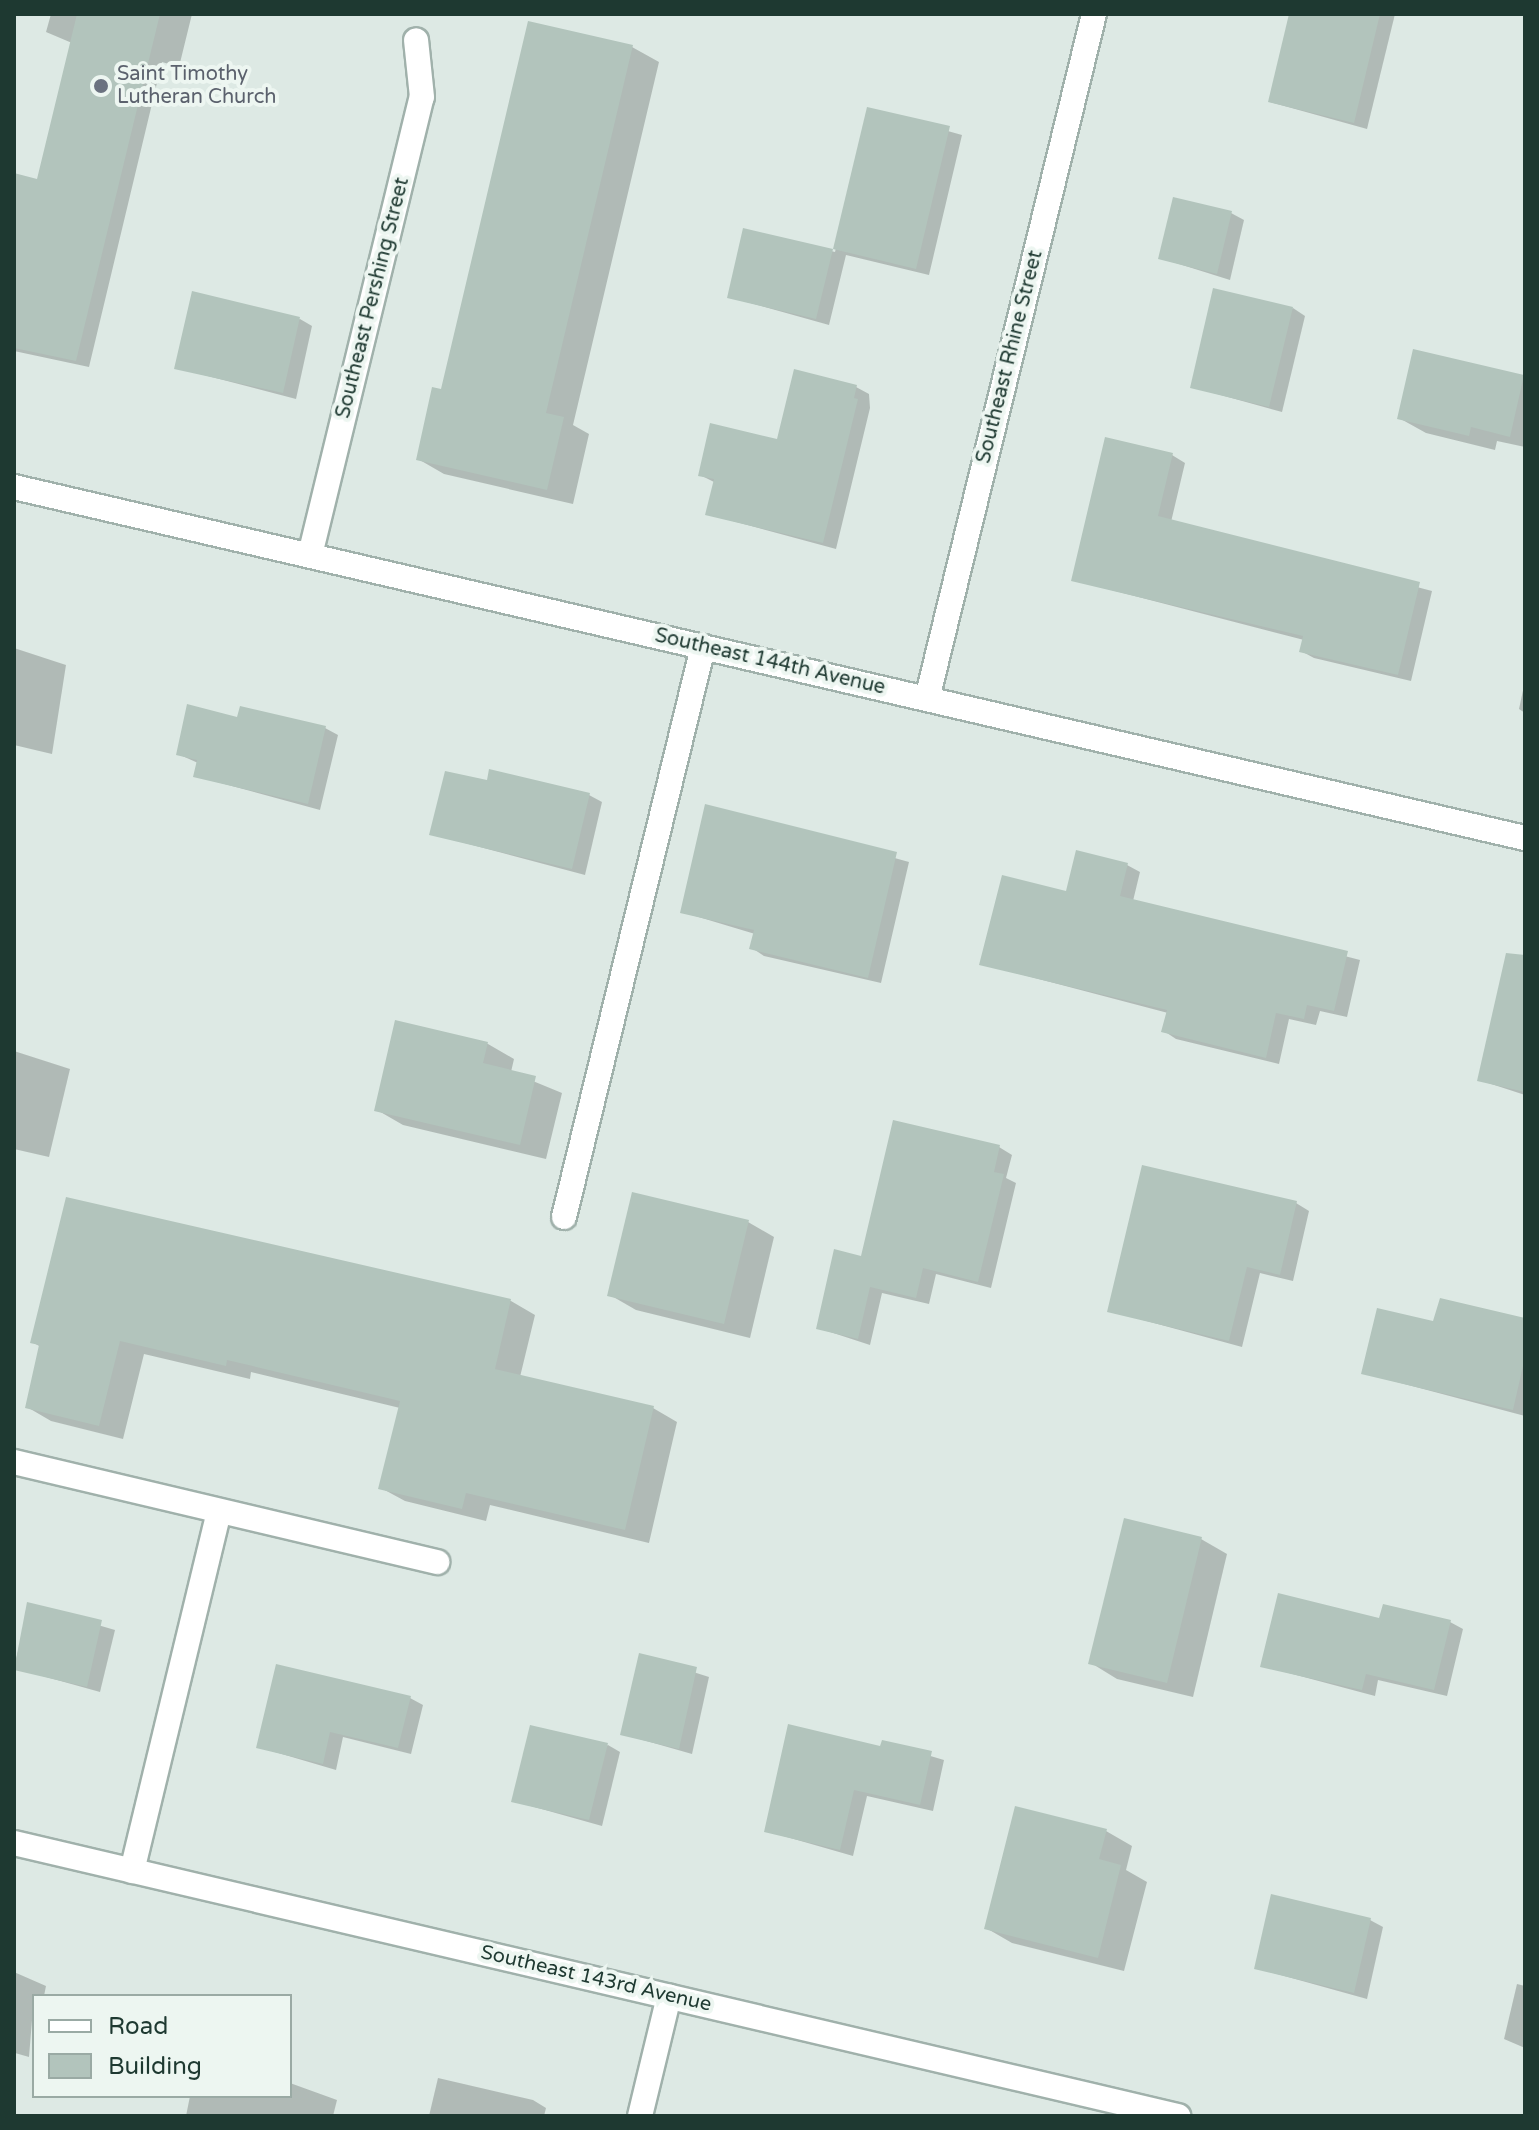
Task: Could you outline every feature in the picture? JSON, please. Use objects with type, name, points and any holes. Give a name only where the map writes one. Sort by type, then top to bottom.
[{"type":"street","name":"Southeast Rhine Street","points":[[927,699],[1094,14]]},
{"type":"street","name":"Southeast Pershing Street","points":[[310,555],[422,97],[416,40]]},
{"type":"street","name":"Southeast 144th Avenue","points":[[14,487],[1525,838]]},
{"type":"street","points":[[564,1217],[703,647]]},
{"type":"street","points":[[14,1462],[437,1562]]},
{"type":"street","points":[[132,1871],[219,1511]]},
{"type":"street","name":"Southeast 143rd Avenue","points":[[14,1843],[1178,2116]]},
{"type":"street","points":[[640,2116],[669,1996]]},
{"type":"building","points":[[77,14],[160,14],[76,361],[14,348],[14,173],[37,179]]},
{"type":"building","points":[[1289,14],[1380,14],[1354,123],[1268,102]]},
{"type":"building","points":[[528,21],[633,45],[546,413],[564,417],[547,490],[416,460],[432,387],[441,389]]},
{"type":"building","points":[[867,107],[950,126],[916,269],[833,249]]},
{"type":"building","points":[[1173,197],[1232,211],[1217,274],[1158,259]]},
{"type":"building","points":[[743,228],[833,249],[816,319],[727,298]]},
{"type":"building","points":[[1213,288],[1293,307],[1269,407],[1190,388]]},
{"type":"building","points":[[192,291],[300,317],[283,393],[174,369]]},
{"type":"building","points":[[1413,349],[1524,375],[1510,437],[1471,427],[1469,436],[1397,419]]},
{"type":"building","points":[[794,369],[857,385],[854,398],[858,399],[823,543],[705,515],[714,479],[698,476],[710,423],[777,439]]},
{"type":"building","points":[[1105,437],[1173,453],[1158,516],[1420,582],[1398,675],[1299,652],[1303,636],[1071,581]]},
{"type":"building","points":[[187,704],[237,717],[240,706],[326,726],[308,804],[193,777],[197,760],[176,755]]},
{"type":"building","points":[[489,769],[590,793],[572,869],[429,835],[445,771],[487,780]]},
{"type":"building","points":[[705,804],[897,852],[868,978],[749,949],[754,930],[680,913]]},
{"type":"building","points":[[1076,850],[1128,863],[1120,896],[1348,951],[1334,1011],[1307,1005],[1304,1019],[1276,1013],[1266,1058],[1161,1032],[1167,1010],[979,965],[1002,875],[1066,891]]},
{"type":"building","points":[[1506,953],[1525,955],[1525,1092],[1477,1081]]},
{"type":"building","points":[[395,1020],[488,1042],[483,1063],[536,1076],[520,1145],[374,1111]]},
{"type":"building","points":[[893,1120],[1000,1145],[994,1172],[1004,1174],[978,1282],[923,1268],[916,1298],[870,1287],[858,1339],[816,1329],[834,1249],[861,1256]]},
{"type":"building","points":[[1142,1165],[1297,1201],[1280,1275],[1247,1267],[1229,1341],[1107,1312]]},
{"type":"building","points":[[632,1192],[749,1220],[724,1324],[607,1296]]},
{"type":"building","points":[[66,1197],[511,1299],[495,1369],[654,1406],[625,1530],[466,1493],[462,1509],[378,1489],[400,1401],[227,1360],[226,1366],[120,1341],[99,1426],[25,1408],[39,1345],[30,1343]]},
{"type":"building","points":[[1440,1298],[1525,1318],[1525,1357],[1513,1410],[1361,1374],[1377,1308],[1433,1321]]},
{"type":"building","points":[[1124,1518],[1202,1537],[1167,1683],[1088,1664]]},
{"type":"building","points":[[1278,1593],[1379,1618],[1383,1604],[1451,1620],[1434,1690],[1366,1674],[1362,1690],[1260,1667]]},
{"type":"building","points":[[27,1602],[102,1620],[87,1687],[14,1670]]},
{"type":"building","points":[[639,1653],[697,1667],[679,1749],[620,1735]]},
{"type":"building","points":[[276,1664],[411,1696],[398,1748],[330,1732],[323,1764],[256,1748]]},
{"type":"building","points":[[788,1724],[880,1746],[882,1740],[932,1751],[920,1805],[854,1790],[840,1850],[764,1832]]},
{"type":"building","points":[[530,1725],[608,1743],[589,1820],[511,1802]]},
{"type":"building","points":[[1015,1806],[1107,1829],[1099,1859],[1121,1865],[1098,1958],[984,1929]]},
{"type":"building","points":[[1271,1894],[1371,1918],[1354,1993],[1254,1969]]},
{"type":"place","name":"Saint Timothy Lutheran Church","points":[[101,86]]}]
